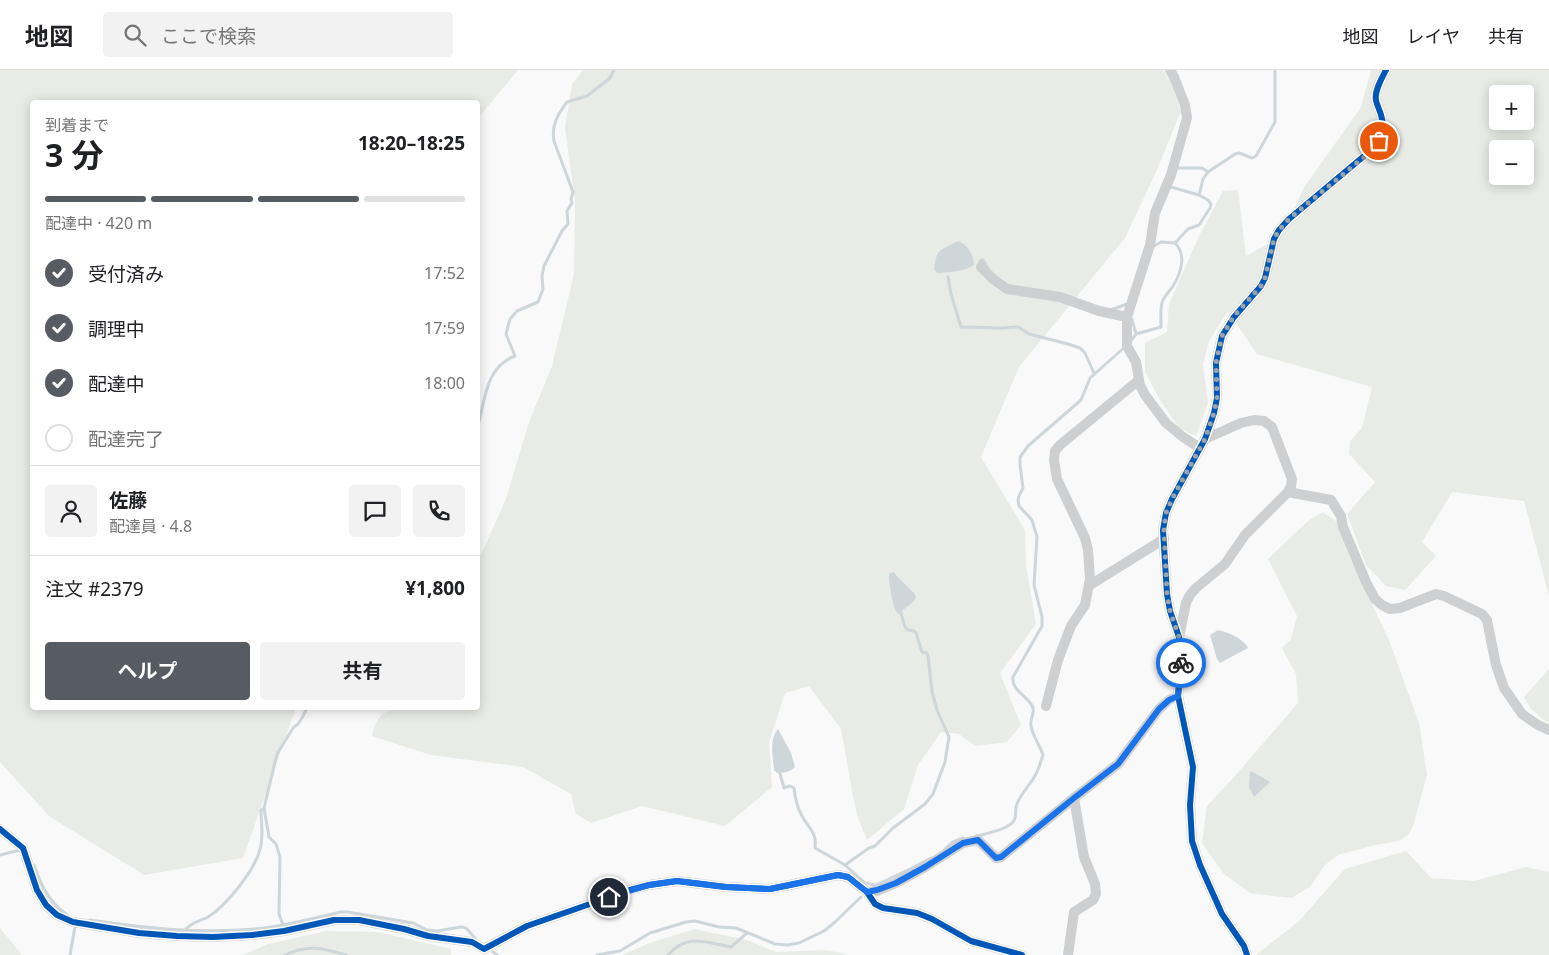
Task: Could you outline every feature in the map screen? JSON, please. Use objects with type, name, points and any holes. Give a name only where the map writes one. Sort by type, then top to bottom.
[{"type":"street","points":[[1170,70],[1185,105],[1187,118],[1171,175],[1155,214],[1150,245],[1127,317],[1127,345],[1136,362],[1140,386],[1145,396],[1166,423],[1183,437],[1203,444],[1241,422],[1264,421],[1272,427],[1292,479],[1292,486],[1288,492],[1245,535],[1225,564],[1190,595],[1186,603],[1179,637]]},
{"type":"street","points":[[1248,955],[1222,914],[1200,865],[1192,841],[1190,805],[1193,767],[1178,696],[1181,662],[1179,637],[1170,611],[1167,594],[1164,539],[1166,513],[1203,444],[1214,413],[1217,398],[1216,363],[1222,336],[1234,316],[1261,286],[1265,278],[1274,239],[1279,230],[1289,219],[1365,157],[1379,141],[1382,131],[1382,120],[1375,99],[1386,70]]},
{"type":"street","points":[[981,267],[1007,289],[1060,297],[1100,311],[1127,317]]},
{"type":"street","points":[[1046,706],[1058,660],[1071,626],[1085,605],[1090,585],[1088,550],[1085,538],[1057,479],[1054,460],[1055,451],[1139,380]]},
{"type":"street","points":[[1288,492],[1331,500],[1341,516],[1366,582],[1375,599],[1382,605],[1390,609],[1400,608],[1436,594],[1482,614],[1487,620],[1496,665],[1504,688],[1522,714],[1549,730]]},
{"type":"street","points":[[1090,585],[1164,539]]},
{"type":"street","points":[[867,892],[896,883],[963,843],[978,840],[996,858],[1001,857],[1118,764],[1159,709],[1169,700],[1178,696]]},
{"type":"street","points":[[1068,955],[1074,912],[1093,900],[1096,894],[1095,884],[1084,857],[1074,798]]},
{"type":"street","points":[[0,829],[23,850],[34,882],[41,897],[51,911],[64,919],[139,933],[213,937],[252,935],[284,931],[334,920],[359,920],[428,936],[472,942],[484,948],[527,926],[649,885],[677,881],[726,887],[770,889],[838,875],[848,877],[867,892],[875,904],[883,908],[917,912],[971,941],[1022,955]]},
{"type":"shaded area","points":[[0,70],[518,70],[480,116],[480,100],[30,100],[30,710],[295,710],[243,858],[144,875],[49,816],[0,762]]},
{"type":"shaded area","points":[[583,70],[1163,70],[1171,83],[1181,111],[1156,172],[1125,238],[1019,367],[981,457],[1025,530],[1026,566],[1036,624],[1000,673],[1021,725],[1007,742],[975,746],[959,734],[941,732],[918,765],[904,809],[867,840],[857,815],[841,729],[809,686],[785,693],[769,742],[772,787],[725,826],[642,806],[591,823],[576,814],[571,794],[523,767],[431,755],[372,736],[378,719],[390,710],[480,710],[480,557],[506,499],[529,422],[552,366],[574,274],[575,200],[565,128],[572,84]]},
{"type":"shaded area","points":[[1371,70],[1549,70],[1549,596],[1524,501],[1452,492],[1422,542],[1436,556],[1405,590],[1386,586],[1366,565],[1347,514],[1375,482],[1349,454],[1350,441],[1362,428],[1372,387],[1257,354],[1228,311],[1209,341],[1203,364],[1208,403],[1196,436],[1179,428],[1160,400],[1145,372],[1145,343],[1167,332],[1169,304],[1199,236],[1223,191],[1238,190],[1246,256],[1282,236],[1303,189],[1361,107]]},
{"type":"shaded area","points":[[958,241],[969,250],[973,257],[974,265],[961,270],[937,273],[934,269],[936,257],[940,251]]},
{"type":"shaded area","points":[[1323,512],[1337,522],[1350,558],[1389,640],[1419,723],[1427,775],[1413,826],[1408,835],[1399,841],[1338,855],[1325,865],[1310,887],[1291,898],[1250,893],[1224,874],[1202,843],[1207,806],[1298,703],[1296,674],[1282,648],[1291,639],[1297,616],[1268,559],[1308,521]]},
{"type":"shaded area","points":[[893,572],[916,597],[913,602],[898,614],[893,601],[890,583],[889,574]]},
{"type":"shaded area","points":[[1218,630],[1235,636],[1248,648],[1220,663],[1210,635]]},
{"type":"shaded area","points":[[1549,669],[1549,724],[1531,709],[1524,697]]},
{"type":"shaded area","points":[[778,729],[791,753],[795,767],[787,772],[777,773],[774,770],[772,748],[773,738]]},
{"type":"shaded area","points":[[1251,771],[1270,782],[1254,797],[1249,787]]},
{"type":"shaded area","points":[[1406,851],[1431,878],[1474,881],[1526,867],[1549,872],[1549,955],[1256,955],[1299,921],[1345,869]]},
{"type":"shaded area","points":[[0,928],[22,955],[0,955]]},
{"type":"shaded area","points":[[694,929],[747,940],[776,952],[827,950],[848,955],[622,955],[647,944]]},
{"type":"shaded area","points":[[326,931],[378,932],[451,949],[451,955],[243,955],[268,944]]},
{"type":"waterway","points":[[480,417],[492,376],[505,361],[515,356],[506,334],[510,319],[517,311],[538,302],[543,289],[542,276],[544,266],[562,231],[568,224],[567,211],[572,203],[573,192],[554,141],[553,135],[556,120],[567,102],[587,96],[610,78],[614,70]]},
{"type":"waterway","points":[[1130,342],[1136,334],[1161,327],[1161,306],[1165,296],[1176,281],[1182,264],[1181,253],[1175,243],[1188,229],[1199,225],[1210,208],[1211,204],[1208,200],[1199,195],[1203,179],[1208,172],[1235,154],[1239,153],[1252,158],[1256,156],[1275,122],[1275,70]]},
{"type":"waterway","points":[[1177,168],[1202,168],[1208,172]]},
{"type":"waterway","points":[[1171,187],[1199,195]]},
{"type":"waterway","points":[[1154,246],[1161,242],[1175,243]]},
{"type":"waterway","points":[[980,261],[983,260],[988,268]]},
{"type":"waterway","points":[[948,277],[961,327],[1018,327],[1029,334],[1080,348],[1085,353],[1094,373]]},
{"type":"waterway","points":[[1111,310],[1128,305]]},
{"type":"waterway","points":[[1132,319],[1136,334]]},
{"type":"waterway","points":[[976,836],[1001,829],[1013,822],[1016,806],[1036,774],[1043,755],[1031,726],[1033,707],[1016,688],[1013,681],[1013,677],[1042,626],[1042,617],[1034,585],[1037,537],[1032,520],[1019,506],[1018,500],[1023,488],[1020,457],[1028,446],[1081,400],[1090,378],[1126,346]]},
{"type":"waterway","points":[[845,865],[869,848],[875,846],[893,828],[925,804],[933,794],[945,762],[949,737],[937,710],[932,692],[928,656],[927,653],[922,652],[916,633],[905,627],[900,610]]},
{"type":"waterway","points":[[283,925],[279,914],[280,857],[276,844],[269,837],[264,808],[277,754],[306,710]]},
{"type":"waterway","points":[[779,770],[784,788],[790,786],[794,788],[802,816],[814,834],[815,848],[845,865],[865,883],[875,885]]},
{"type":"waterway","points":[[185,930],[215,912],[246,877],[257,858],[261,844],[261,810],[263,809]]},
{"type":"waterway","points":[[945,849],[953,842],[963,838]]},
{"type":"waterway","points":[[0,855],[20,850]]},
{"type":"waterway","points":[[874,886],[931,858]]},
{"type":"waterway","points":[[34,865],[46,893],[55,905],[67,915]]},
{"type":"waterway","points":[[597,955],[620,951],[650,933],[695,921],[719,927],[736,928],[775,944],[788,945],[799,943],[824,931],[861,897]]},
{"type":"waterway","points":[[90,920],[172,929],[214,931],[255,929],[348,912],[413,923],[427,930],[437,931],[461,927],[466,928],[475,938]]},
{"type":"waterway","points":[[70,955],[75,927]]},
{"type":"waterway","points":[[668,955],[675,948],[690,941],[731,947],[747,933]]},
{"type":"waterway","points":[[285,955],[309,948],[330,950],[346,955]]},
{"type":"waterway","points":[[493,952],[497,955]]},
{"type":"cycle path","points":[[1247,955],[1244,946],[1222,914],[1200,865],[1192,841],[1190,805],[1193,767],[1178,696],[1181,663],[1179,637],[1170,611],[1167,594],[1163,530],[1166,513],[1172,499],[1205,439],[1214,413],[1217,398],[1216,363],[1222,336],[1234,317],[1261,286],[1265,278],[1274,239],[1279,230],[1289,219],[1370,151],[1378,140],[1383,124],[1376,93],[1386,70]]},
{"type":"cycle path","points":[[0,829],[23,848],[37,890],[46,905],[57,915],[73,922],[139,933],[213,937],[252,935],[284,931],[334,920],[359,920],[428,936],[472,942],[484,949],[527,926],[649,885],[677,881],[726,887],[770,889],[838,875],[848,877],[867,892],[875,904],[883,908],[917,913],[932,919],[971,941],[1022,955]]},
{"type":"way so far","points":[[1181,663],[1179,637],[1170,611],[1167,594],[1164,530],[1166,513],[1205,439],[1214,413],[1217,398],[1216,363],[1222,336],[1234,316],[1261,286],[1265,278],[1274,239],[1279,230],[1289,219],[1359,162],[1379,141]]},
{"type":"route","points":[[609,897],[649,885],[677,881],[726,887],[770,889],[838,875],[848,877],[867,892],[896,883],[963,843],[978,840],[996,858],[1001,857],[1118,764],[1159,709],[1169,700],[1178,696],[1181,663]]}]
